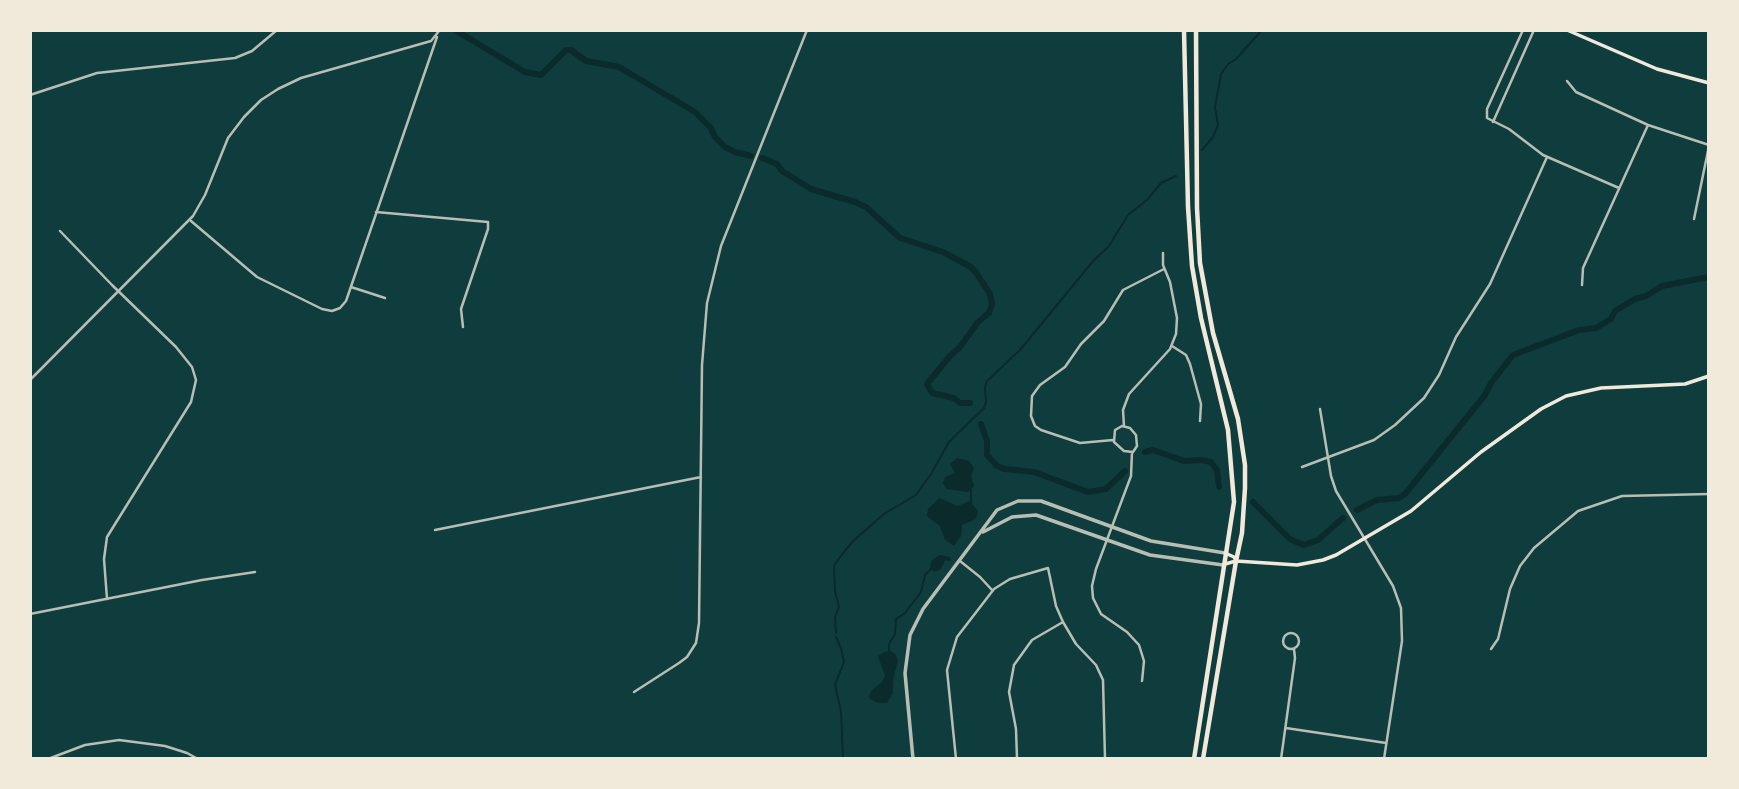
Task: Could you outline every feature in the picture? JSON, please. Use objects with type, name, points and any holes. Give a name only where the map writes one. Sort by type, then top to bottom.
[{"type":"main road","points":[[1194,759],[1234,502],[1228,430],[1201,318],[1192,266],[1184,30],[1196,30],[1197,219],[1200,263],[1213,333],[1238,419],[1245,465],[1244,518],[1203,759]]},
{"type":"main road","points":[[1567,30],[1649,66],[1709,83]]},
{"type":"main road","points":[[1223,565],[1236,561],[1282,565],[1311,563],[1336,555],[1411,511],[1490,446],[1541,409],[1566,396],[1601,387],[1685,384],[1709,376]]},
{"type":"main road","points":[[1225,553],[1236,561]]},
{"type":"street","points":[[30,95],[97,73],[235,58],[251,51],[277,30]]},
{"type":"street","points":[[433,30],[440,30]]},
{"type":"street","points":[[190,220],[257,277],[328,310],[336,310],[344,305],[440,30]]},
{"type":"street","points":[[30,380],[190,220],[205,195],[228,138],[261,100],[301,78],[424,44],[431,41],[440,30]]},
{"type":"street","points":[[634,692],[679,663],[696,643],[699,623],[703,335],[711,281],[721,246],[807,30]]},
{"type":"street","points":[[1523,30],[1485,113],[1487,118],[1509,129],[1547,157],[1619,188]]},
{"type":"street","points":[[1493,122],[1534,30]]},
{"type":"street","points":[[1567,81],[1576,92],[1648,125],[1709,145],[1694,219]]},
{"type":"street","points":[[1582,285],[1583,268],[1648,125]]},
{"type":"street","points":[[1302,467],[1351,450],[1385,433],[1407,415],[1429,390],[1439,375],[1455,337],[1490,284],[1547,157]]},
{"type":"street","points":[[376,212],[488,222],[461,309],[463,327]]},
{"type":"street","points":[[60,231],[183,354],[195,373],[191,402],[107,537],[104,559],[107,599]]},
{"type":"street","points":[[1124,426],[1124,410],[1129,394],[1172,346],[1178,323],[1170,282],[1164,270],[1163,253]]},
{"type":"street","points":[[1113,440],[1080,443],[1041,430],[1035,426],[1031,416],[1032,396],[1040,385],[1065,367],[1081,344],[1104,321],[1123,290],[1164,270]]},
{"type":"street","points":[[351,287],[385,298]]},
{"type":"street","points":[[1172,346],[1186,355],[1190,364],[1201,404],[1200,421]]},
{"type":"street","points":[[1320,409],[1336,491],[1393,586],[1403,621],[1384,759]]},
{"type":"street","points":[[1132,452],[1117,446],[1113,440],[1115,430],[1124,426],[1130,428],[1136,435],[1136,448],[1132,452],[1131,476],[1092,581],[1093,598],[1101,614],[1127,632],[1139,645],[1144,662],[1142,681]]},
{"type":"street","points":[[435,530],[701,477]]},
{"type":"street","points":[[1491,649],[1498,639],[1510,589],[1520,566],[1534,548],[1578,511],[1622,496],[1709,494]]},
{"type":"street","points":[[913,759],[905,673],[910,635],[919,615],[997,510],[1026,500],[1048,503],[1151,541],[1225,553]]},
{"type":"street","points":[[982,533],[1012,517],[1030,514],[1044,516],[1150,555],[1223,565]]},
{"type":"street","points":[[960,561],[992,590]]},
{"type":"street","points":[[956,759],[948,683],[949,658],[962,627],[992,590],[1010,579],[1048,568],[1056,606],[1063,622],[1076,643],[1096,665],[1103,680],[1105,759]]},
{"type":"street","points":[[30,614],[255,572]]},
{"type":"street","points":[[1017,759],[1017,729],[1009,692],[1014,665],[1032,640],[1063,622]]},
{"type":"street","points":[[1281,759],[1294,649],[1299,643],[1294,634],[1286,634],[1283,638],[1284,646],[1294,649]]},
{"type":"street","points":[[1286,728],[1386,743]]},
{"type":"street","points":[[48,759],[85,745],[119,740],[165,746],[198,759]]},
{"type":"water","points":[[957,458],[969,461],[974,468],[971,476],[974,486],[968,492],[946,489],[943,483],[945,477],[955,473],[950,464]]},
{"type":"water","points":[[939,498],[958,506],[970,501],[978,511],[976,519],[962,525],[961,536],[954,546],[945,540],[940,526],[927,516],[928,509]]},
{"type":"water","points":[[939,555],[950,557],[951,561],[945,560],[941,569],[934,572],[930,567],[931,561]]},
{"type":"water","points":[[891,651],[898,661],[893,693],[887,703],[878,703],[869,696],[885,676],[878,656]]},
{"type":"waterway","points":[[455,30],[525,72],[541,75],[566,50],[571,50],[586,61],[619,67],[695,112],[725,147],[751,156]]},
{"type":"waterway","points":[[1202,150],[1213,137],[1218,125],[1215,107],[1221,74],[1262,30]]},
{"type":"waterway","points":[[762,158],[777,164],[782,171],[811,189],[866,207],[900,238],[943,252],[971,267],[977,274],[990,294],[992,304],[989,313],[978,322],[927,384],[932,393],[954,398],[960,403],[970,403]]},
{"type":"waterway","points":[[836,633],[835,617],[839,607],[834,566],[840,557],[853,541],[884,514],[916,495],[949,442],[984,408],[987,381],[1020,350],[1094,260],[1109,246],[1128,215],[1148,199],[1161,183],[1176,176]]},
{"type":"waterway","points":[[1357,510],[1377,500],[1399,498],[1405,494],[1485,395],[1513,355],[1579,330],[1596,328],[1611,319],[1615,311],[1662,286],[1709,277]]},
{"type":"waterway","points":[[981,424],[987,441],[987,455],[997,466],[1005,469],[1034,472],[1088,492],[1106,489],[1125,471]]},
{"type":"waterway","points":[[1145,452],[1153,450],[1184,461],[1211,462],[1217,470],[1219,487]]},
{"type":"waterway","points":[[971,490],[971,503]]},
{"type":"waterway","points":[[1253,502],[1290,539],[1304,545],[1318,540],[1343,518]]},
{"type":"waterway","points":[[889,651],[889,644],[895,634],[896,619],[905,613],[921,592],[925,575],[931,569]]},
{"type":"waterway","points":[[836,637],[844,662],[835,685],[841,712],[843,759]]}]
